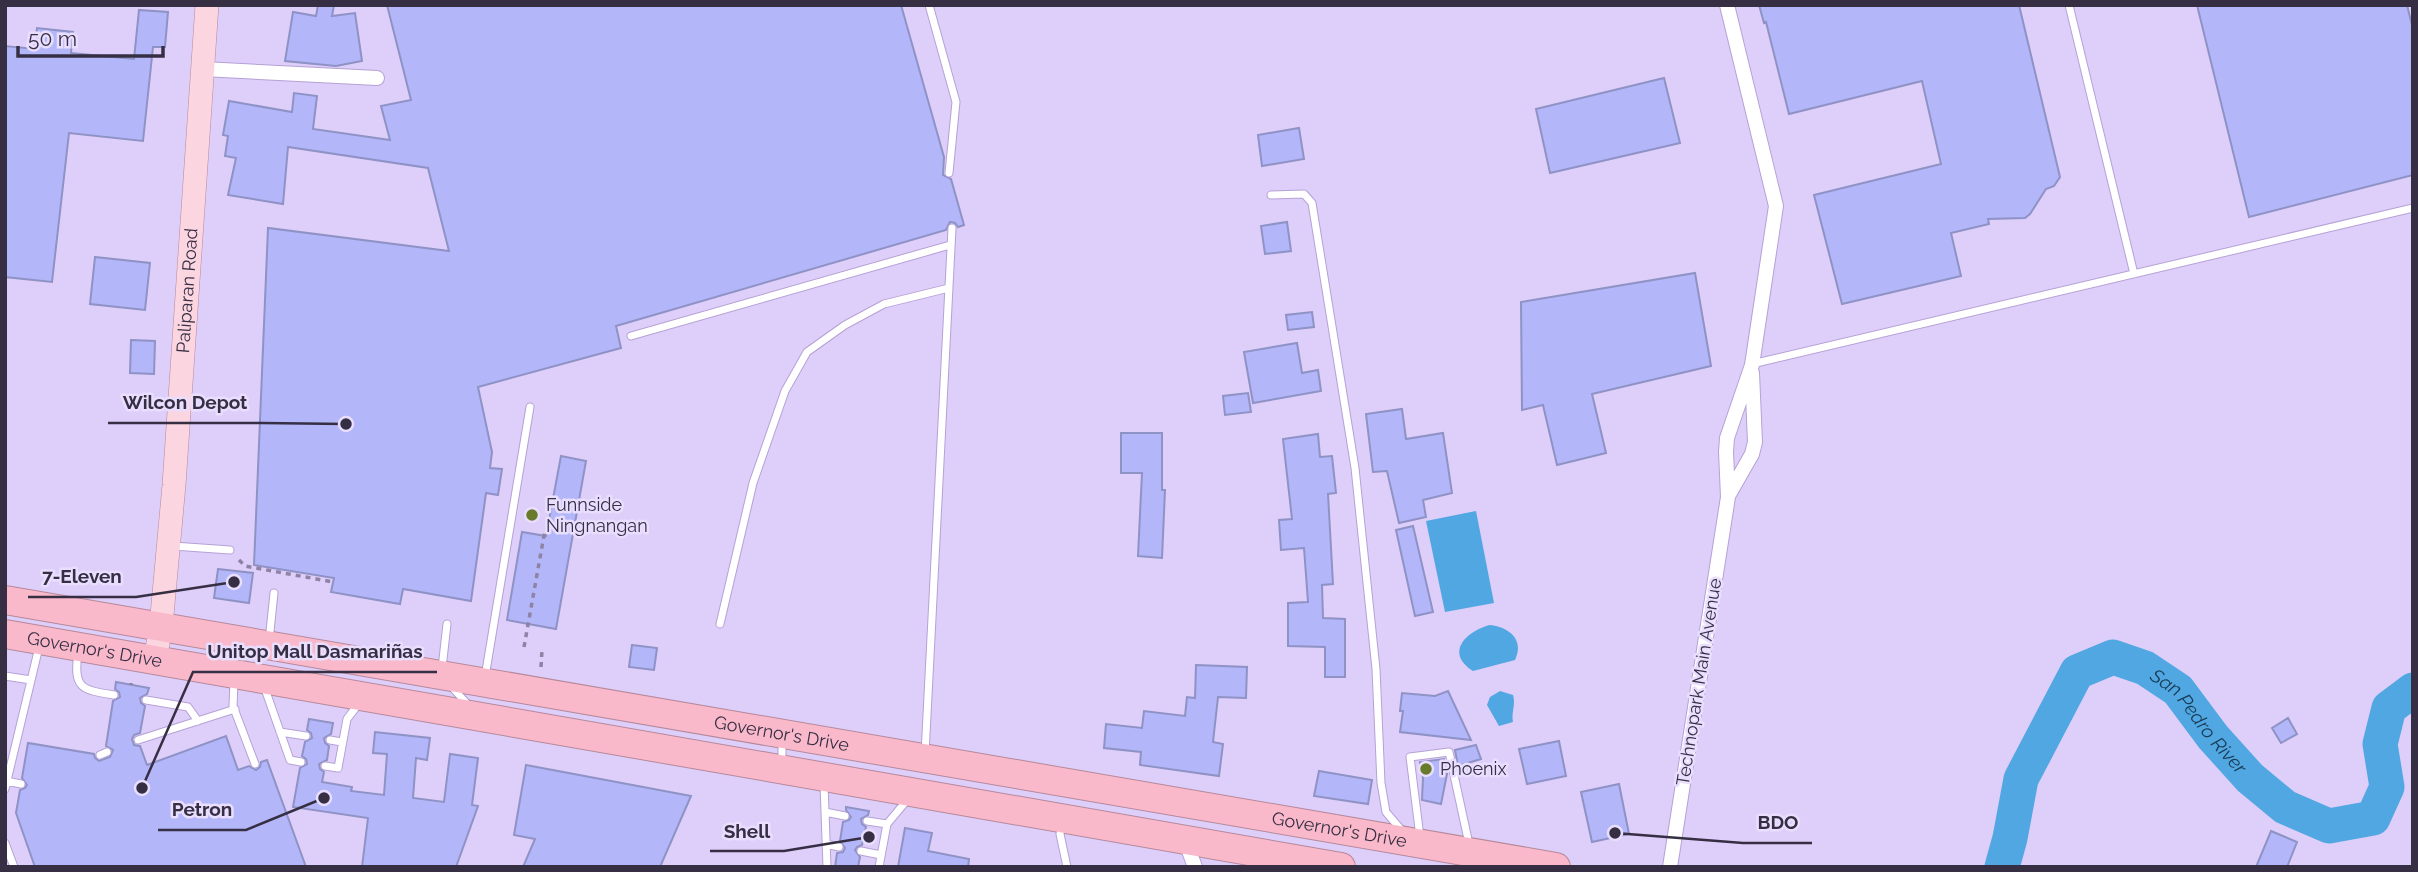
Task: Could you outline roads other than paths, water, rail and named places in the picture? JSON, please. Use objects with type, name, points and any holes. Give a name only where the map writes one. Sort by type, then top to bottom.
[{"type":"highway","name":"Governor's Drive","points":[[5,600],[441,674],[481,699],[782,769],[825,759],[925,758],[1185,839],[1341,867]]},
{"type":"highway","name":"Governor's Drive","points":[[5,634],[365,696],[481,699],[782,734],[825,759],[916,793],[1067,801],[1416,842],[1556,867]]},
{"type":"main road","name":"Paliparan Road","points":[[155,660],[161,626],[168,546],[207,5]]},
{"type":"street","name":"Technopark Main Avenue","points":[[1670,867],[1728,497],[1727,438],[1752,365],[1776,206],[1727,5]]},
{"type":"street","points":[[203,69],[377,78]]},
{"type":"street","name":"Technopark Main Avenue","points":[[1728,497],[1752,454],[1755,442],[1752,365]]},
{"type":"street","points":[[1185,839],[1195,867]]},
{"type":"lane","points":[[929,5],[956,102],[949,173]]},
{"type":"lane","points":[[2069,5],[2134,274]]},
{"type":"lane","points":[[1271,195],[1304,194],[1312,203],[1355,468],[1376,669],[1381,783],[1386,812],[1416,842]]},
{"type":"lane","points":[[1752,365],[2413,208]]},
{"type":"lane","points":[[925,758],[952,228]]},
{"type":"lane","points":[[631,336],[950,245]]},
{"type":"lane","points":[[720,624],[753,483],[785,391],[807,352],[884,304],[949,288]]},
{"type":"lane","points":[[481,699],[530,407]]},
{"type":"lane","points":[[168,546],[230,551]]},
{"type":"lane","points":[[268,645],[274,593]]},
{"type":"lane","points":[[441,674],[447,624]]},
{"type":"lane","points":[[21,784],[6,784],[41,640]]},
{"type":"lane","points":[[79,647],[75,674],[80,684],[87,690],[114,695]]},
{"type":"lane","points":[[234,674],[235,709],[255,764]]},
{"type":"lane","points":[[5,676],[31,680]]},
{"type":"lane","points":[[262,679],[290,760],[301,762]]},
{"type":"lane","points":[[326,766],[338,768],[347,719],[365,696]]},
{"type":"lane","points":[[146,700],[188,707],[198,721]]},
{"type":"lane","points":[[138,740],[235,709]]},
{"type":"lane","points":[[281,732],[306,736]]},
{"type":"lane","points":[[782,734],[782,769]]},
{"type":"lane","points":[[330,740],[342,743]]},
{"type":"lane","points":[[1416,842],[1410,757],[1450,752],[1471,852]]},
{"type":"lane","points":[[825,759],[827,867]]},
{"type":"lane","points":[[879,867],[887,824],[899,807],[916,793]]},
{"type":"lane","points":[[1067,801],[1060,834],[1067,867]]},
{"type":"lane","points":[[825,813],[845,816]]},
{"type":"lane","points":[[867,821],[887,824]]},
{"type":"lane","points":[[5,843],[14,867]]},
{"type":"lane","points":[[826,844],[839,847]]},
{"type":"lane","points":[[861,851],[881,855]]},
{"type":"water","points":[[1476,511],[1494,603],[1445,612],[1426,521]]},
{"type":"water","points":[[1490,625],[1503,628],[1513,636],[1518,653],[1515,660],[1473,671],[1460,657],[1462,643],[1474,632]]},
{"type":"water","points":[[1500,691],[1513,695],[1514,702],[1513,722],[1499,726],[1487,705],[1490,697]]},
{"type":"waterway","name":"San Pedro River","points":[[2002,867],[2021,779],[2077,672],[2113,657],[2145,668],[2178,690],[2213,737],[2250,778],[2285,807],[2329,826],[2373,818],[2387,787],[2380,744],[2389,708],[2413,690]]},
{"type":"place","name":"Wilcon Depot","points":[[346,424]]},
{"type":"place","name":"Funnside Ningnangan","points":[[532,515]]},
{"type":"place","name":"7-Eleven","points":[[234,582]]},
{"type":"place","name":"Phoenix","points":[[1426,769]]},
{"type":"place","name":"Unitop Mall Dasmariñas","points":[[142,788]]},
{"type":"place","name":"Petron","points":[[324,798]]},
{"type":"place","name":"BDO","points":[[1615,833]]},
{"type":"place","name":"Shell","points":[[869,837]]}]
